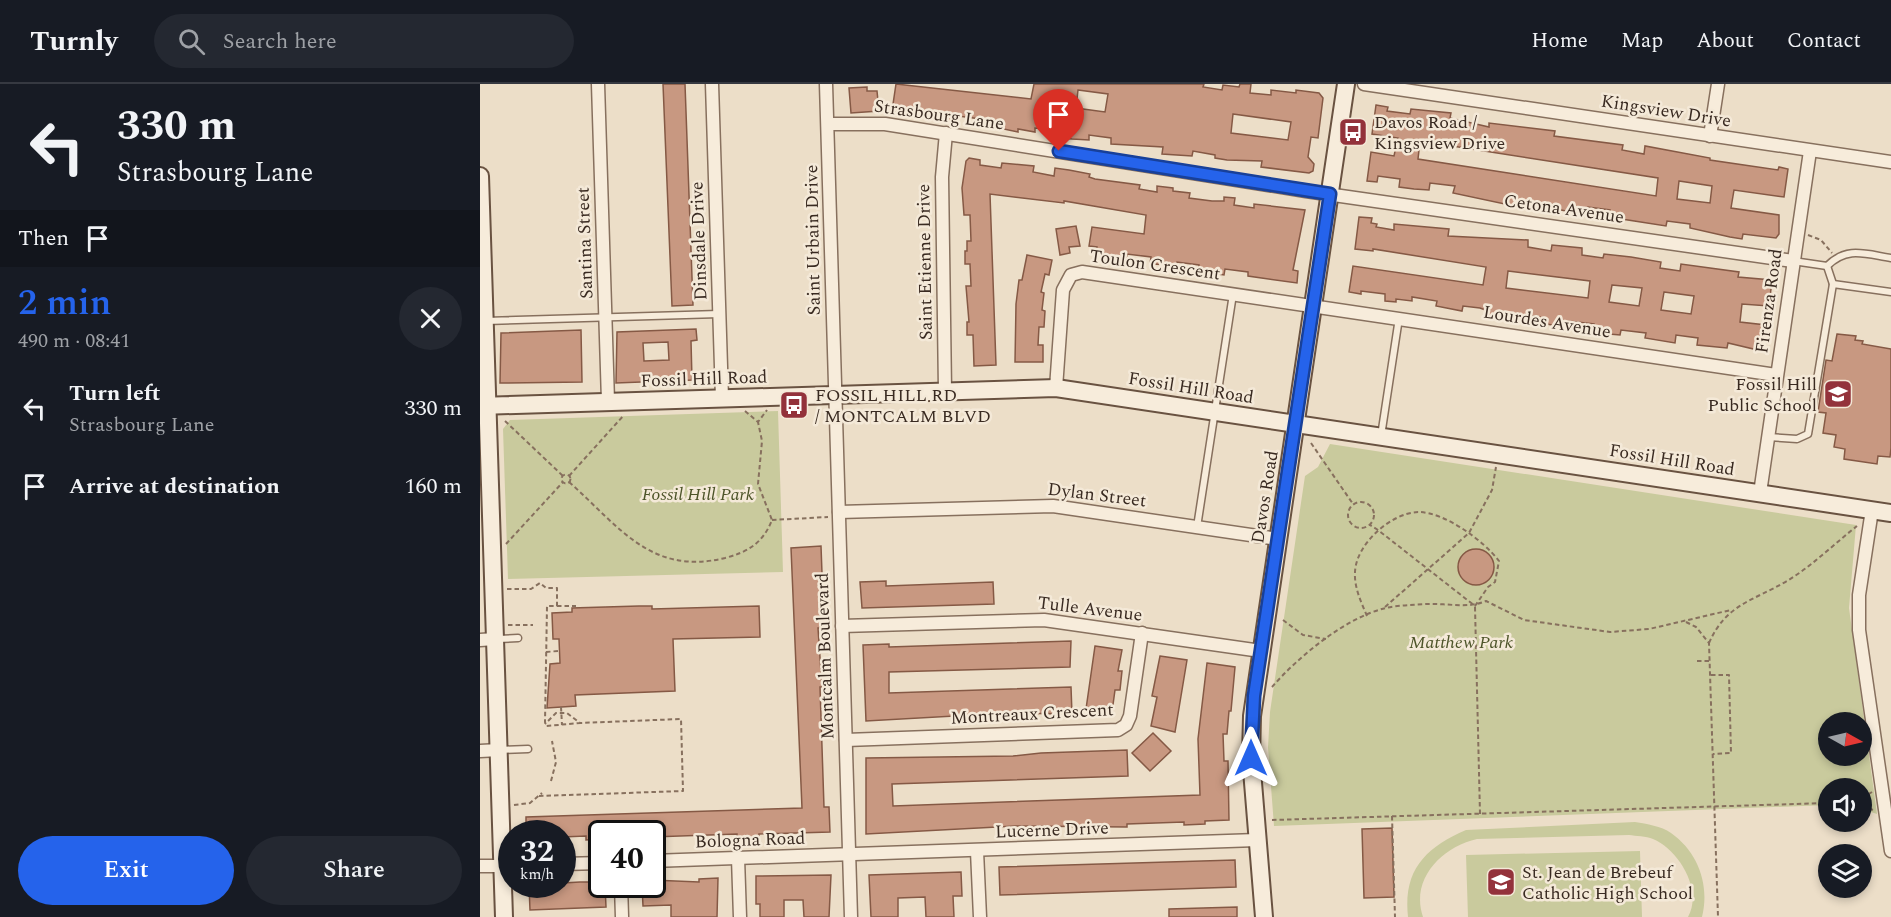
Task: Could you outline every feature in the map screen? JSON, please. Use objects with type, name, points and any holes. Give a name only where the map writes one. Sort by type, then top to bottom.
[{"type":"street","name":"Santina Street","points":[[598,84],[608,401]]},
{"type":"street","name":"Dinsdale Drive","points":[[712,84],[722,398]]},
{"type":"street","name":"Saint Urbain Drive","points":[[826,84],[834,394]]},
{"type":"street","name":"Davos Road","points":[[1264,917],[1250,735],[1346,84]]},
{"type":"street","name":"Kingsview Drive","points":[[1364,84],[1891,162]]},
{"type":"street","points":[[1710,136],[1718,84]]},
{"type":"street","name":"Strasbourg Lane","points":[[828,124],[874,123],[946,133],[1330,194]]},
{"type":"street","name":"Saint Etienne Drive","points":[[945,390],[942,177],[946,133]]},
{"type":"street","name":"Firenza Road","points":[[1760,493],[1792,261],[1810,151]]},
{"type":"street","points":[[480,176],[488,640],[504,820]]},
{"type":"street","name":"Cetona Avenue","points":[[1330,194],[1792,261]]},
{"type":"street","name":"Toulon Crescent","points":[[1056,388],[1063,290],[1071,275],[1092,272],[1313,306]]},
{"type":"street","name":"Lourdes Avenue","points":[[1313,306],[1776,375]]},
{"type":"street","name":"Fossil Hill Road","points":[[484,406],[1056,388],[1891,513]]},
{"type":"street","name":"Montcalm Boulevard","points":[[834,394],[834,515],[842,626],[851,917]]},
{"type":"street","name":"Dylan Street","points":[[834,515],[1053,506],[1278,539]]},
{"type":"street","points":[[1872,510],[1858,615],[1860,646],[1891,851]]},
{"type":"street","name":"Tulle Avenue","points":[[842,626],[1044,620],[1261,651]]},
{"type":"street","name":"Montreaux Crescent","points":[[846,740],[1118,730],[1126,725],[1130,716],[1142,633]]},
{"type":"street","points":[[480,751],[499,750]]},
{"type":"street","name":"Lucerne Drive","points":[[849,855],[1257,840]]},
{"type":"street","points":[[977,851],[980,917]]},
{"type":"street","name":"Bologna Road","points":[[666,861],[849,855]]},
{"type":"street","points":[[738,858],[740,917]]},
{"type":"street","points":[[480,866],[498,866]]},
{"type":"street","points":[[504,917],[505,898]]},
{"type":"street","points":[[621,898],[622,917]]},
{"type":"lane","points":[[1827,266],[1836,257],[1848,252],[1891,258]]},
{"type":"lane","points":[[1792,261],[1827,266]]},
{"type":"lane","points":[[1767,437],[1797,439],[1808,434],[1833,284],[1827,266]]},
{"type":"lane","points":[[1833,284],[1891,292]]},
{"type":"lane","points":[[1197,527],[1233,293]]},
{"type":"lane","points":[[482,321],[719,314]]},
{"type":"lane","points":[[1381,436],[1399,318]]},
{"type":"lane","points":[[488,640],[518,638]]},
{"type":"lane","points":[[499,750],[528,749]]},
{"type":"path","points":[[1808,235],[1821,240],[1836,257]]},
{"type":"path","points":[[758,422],[767,410]]},
{"type":"path","points":[[745,411],[758,422],[762,441],[758,484],[772,520]]},
{"type":"path","points":[[569,482],[569,476],[624,415]]},
{"type":"path","points":[[506,421],[562,476],[563,482]]},
{"type":"path","points":[[1311,443],[1353,504]]},
{"type":"path","points":[[1272,687],[1292,664],[1326,639],[1383,608],[1469,533],[1492,490],[1496,468]]},
{"type":"path","points":[[562,476],[569,476]]},
{"type":"path","points":[[506,544],[563,482],[569,482],[632,540],[661,556],[680,562],[710,561],[745,552],[759,542],[772,520]]},
{"type":"path","points":[[1370,525],[1374,517],[1371,507],[1363,502],[1353,504],[1347,513],[1350,523],[1359,528],[1370,525],[1378,530],[1475,606]]},
{"type":"path","points":[[1367,616],[1356,585],[1355,570],[1358,559],[1378,530],[1398,518],[1417,512],[1436,516],[1469,533],[1478,543],[1491,550],[1499,561],[1495,582],[1488,587],[1475,606],[1480,814]]},
{"type":"path","points":[[772,520],[834,515]]},
{"type":"path","points":[[1383,608],[1436,603],[1475,606],[1486,601],[1524,620],[1610,632],[1649,629],[1731,610],[1788,580],[1858,525]]},
{"type":"path","points":[[507,590],[531,589],[540,583],[546,588],[557,588],[557,606]]},
{"type":"path","points":[[545,724],[547,606],[576,606]]},
{"type":"path","points":[[1718,917],[1709,643],[1717,625],[1731,610]]},
{"type":"path","points":[[1283,620],[1303,635],[1326,639]]},
{"type":"path","points":[[1685,622],[1696,627],[1709,643]]},
{"type":"path","points":[[508,625],[533,625]]},
{"type":"path","points":[[546,651],[558,651]]},
{"type":"path","points":[[1697,661],[1710,661]]},
{"type":"path","points":[[1711,675],[1729,675],[1731,753],[1713,754]]},
{"type":"path","points":[[561,707],[562,725]]},
{"type":"path","points":[[545,724],[556,713],[567,712],[580,723]]},
{"type":"path","points":[[514,805],[530,803],[541,794],[682,791],[681,719],[545,724]]},
{"type":"path","points":[[551,781],[556,762],[552,741]]},
{"type":"path","points":[[1272,820],[1818,803]]},
{"type":"path","points":[[1392,816],[1395,917]]},
{"type":"green space","name":"Fossil Hill Park","points":[[778,411],[783,572],[508,579],[503,429],[510,420]]},
{"type":"green space","name":"Matthew Park","points":[[1330,444],[1856,525],[1849,608],[1863,712],[1818,712],[1818,766],[1870,766],[1877,814],[1872,812],[1872,778],[1818,778],[1818,805],[1274,826],[1268,747],[1270,712],[1305,476],[1318,467]]},
{"type":"green space","points":[[1635,822],[1671,833],[1695,859],[1703,881],[1702,917],[1688,917],[1693,895],[1686,872],[1672,852],[1653,839],[1629,835],[1477,839],[1464,843],[1441,857],[1425,878],[1420,903],[1423,917],[1408,917],[1409,886],[1420,863],[1439,845],[1466,830]]},
{"type":"green space","points":[[1640,851],[1642,917],[1468,917],[1466,855]]},
{"type":"building","points":[[663,84],[685,84],[693,305],[672,306]]},
{"type":"building","points":[[896,84],[1031,99],[1034,84],[1204,84],[1203,87],[1222,90],[1223,85],[1239,87],[1240,84],[1251,84],[1250,93],[1271,95],[1271,90],[1296,93],[1296,90],[1319,93],[1323,98],[1318,138],[1311,137],[1308,157],[1314,164],[1313,171],[1309,173],[1261,167],[1262,161],[1227,160],[1193,151],[1192,156],[1162,154],[1163,147],[1111,144],[1111,138],[1089,135],[1089,140],[1061,138],[1062,131],[1035,128],[1035,132],[1018,129],[1018,132],[980,124],[981,119],[958,116],[957,122],[928,118],[929,112],[905,109],[904,113],[892,111]],"holes":[[[1078,90],[1108,94],[1105,112],[1076,108]],[[1233,114],[1291,122],[1288,140],[1231,133]]]},
{"type":"building","points":[[867,87],[867,91],[877,91],[879,111],[851,113],[849,88]]},
{"type":"building","points":[[1376,105],[1388,107],[1387,111],[1410,114],[1411,109],[1451,113],[1450,118],[1489,127],[1489,123],[1555,131],[1554,136],[1623,145],[1622,150],[1644,154],[1645,146],[1710,158],[1710,160],[1778,170],[1779,167],[1788,169],[1784,197],[1734,190],[1731,208],[1779,215],[1779,234],[1776,238],[1743,234],[1742,239],[1690,228],[1690,224],[1667,221],[1666,226],[1609,217],[1610,210],[1588,207],[1586,215],[1556,209],[1557,205],[1535,202],[1533,210],[1453,193],[1455,186],[1430,183],[1429,190],[1414,189],[1399,187],[1400,179],[1378,176],[1377,182],[1367,181],[1371,152],[1394,156],[1398,138],[1372,134]],"holes":[[[1420,141],[1658,178],[1656,196],[1418,159]],[[1679,181],[1712,186],[1710,203],[1677,199]]]},
{"type":"building","points":[[969,158],[980,160],[980,165],[1001,168],[1002,163],[1034,166],[1033,172],[1054,176],[1055,168],[1069,170],[1090,174],[1089,177],[1095,179],[1140,185],[1139,189],[1157,192],[1157,186],[1173,188],[1173,191],[1190,193],[1189,198],[1224,201],[1224,197],[1235,198],[1234,205],[1254,208],[1254,204],[1305,210],[1293,270],[1298,271],[1297,283],[1248,276],[1248,272],[1225,269],[1224,275],[1198,271],[1199,265],[1177,262],[1177,265],[1150,264],[1151,257],[1127,254],[1126,260],[1096,254],[1097,247],[1089,246],[1092,227],[1144,234],[1146,215],[1064,201],[1064,203],[990,194],[996,365],[974,366],[973,335],[967,335],[967,322],[969,322],[966,286],[971,286],[970,264],[965,264],[967,241],[971,241],[970,215],[964,215],[962,188],[966,161]]},
{"type":"building","points":[[1359,217],[1372,218],[1371,223],[1377,224],[1376,227],[1394,230],[1394,224],[1449,229],[1448,236],[1528,240],[1528,247],[1551,251],[1552,245],[1582,248],[1582,255],[1603,258],[1604,254],[1631,257],[1661,262],[1660,268],[1680,271],[1681,264],[1739,272],[1738,277],[1772,280],[1769,306],[1742,304],[1740,322],[1766,325],[1762,351],[1728,343],[1727,348],[1697,345],[1698,338],[1676,335],[1675,343],[1645,338],[1646,333],[1621,330],[1620,335],[1609,334],[1593,330],[1594,324],[1568,321],[1567,325],[1553,325],[1539,323],[1540,317],[1517,314],[1517,317],[1487,317],[1488,311],[1480,308],[1463,306],[1462,311],[1436,306],[1437,301],[1412,297],[1412,301],[1396,299],[1396,302],[1385,301],[1385,294],[1349,292],[1353,266],[1483,285],[1486,267],[1373,249],[1373,251],[1355,249]],"holes":[[[1508,271],[1590,281],[1588,298],[1506,288]],[[1612,285],[1642,288],[1639,306],[1609,302]],[[1664,292],[1694,296],[1691,314],[1661,310]]]},
{"type":"building","points":[[1076,226],[1080,246],[1069,247],[1070,253],[1060,255],[1056,229]]},
{"type":"building","points":[[1027,255],[1052,260],[1049,275],[1045,274],[1041,292],[1044,293],[1042,310],[1045,311],[1044,327],[1039,327],[1038,345],[1043,345],[1043,362],[1015,362],[1016,304],[1019,280],[1022,280]]},
{"type":"building","points":[[696,329],[697,340],[691,341],[692,380],[616,383],[617,332]],"holes":[[[668,342],[669,360],[644,361],[643,343]]]},
{"type":"building","points":[[581,330],[582,382],[500,383],[501,333]]},
{"type":"building","points":[[1837,334],[1856,336],[1855,340],[1863,341],[1862,344],[1891,349],[1890,457],[1878,456],[1877,464],[1844,459],[1845,449],[1834,447],[1836,435],[1823,433],[1826,413],[1818,412],[1826,360],[1832,361]]},
{"type":"building","points":[[821,546],[824,628],[818,628],[822,687],[820,687],[824,807],[829,807],[830,832],[759,834],[759,838],[737,839],[737,834],[666,837],[666,820],[588,820],[588,840],[586,840],[586,836],[576,836],[576,820],[526,820],[526,817],[802,808],[791,548]]},
{"type":"building","points":[[1476,549],[1489,554],[1494,567],[1489,580],[1476,585],[1463,580],[1458,567],[1463,554]]},
{"type":"building","points":[[886,581],[886,586],[993,582],[994,604],[862,608],[860,582]]},
{"type":"building","points":[[652,606],[652,609],[759,606],[760,637],[673,639],[675,691],[575,695],[576,706],[547,708],[550,664],[560,663],[559,639],[553,639],[552,613],[572,612],[572,608]]},
{"type":"building","points":[[1071,641],[1070,667],[889,672],[889,693],[1071,687],[1072,714],[1008,713],[866,721],[863,645],[889,644],[889,647]]},
{"type":"building","points":[[1095,646],[1122,650],[1118,671],[1122,671],[1120,690],[1115,690],[1112,712],[1086,709]]},
{"type":"building","points":[[1160,656],[1187,660],[1175,732],[1151,726],[1157,697],[1152,696]]},
{"type":"building","points":[[1207,663],[1235,667],[1227,734],[1223,734],[1224,761],[1228,761],[1229,820],[1184,825],[1184,822],[1127,824],[1127,827],[1016,826],[866,834],[866,758],[1013,756],[1127,750],[1128,776],[892,784],[893,806],[1200,795],[1198,739]]},
{"type":"building","points":[[1153,733],[1171,751],[1150,771],[1132,753]]},
{"type":"building","points":[[1392,828],[1394,897],[1364,898],[1362,829]]},
{"type":"building","points":[[1235,860],[1236,887],[1000,895],[999,867]]},
{"type":"building","points":[[961,872],[962,896],[953,896],[954,917],[926,917],[925,897],[898,898],[898,917],[871,917],[869,875]]},
{"type":"building","points":[[831,875],[829,917],[804,917],[803,900],[784,900],[784,917],[760,917],[760,904],[756,904],[756,876]]},
{"type":"building","points":[[718,878],[717,917],[671,917],[671,905],[643,906],[643,898],[666,898],[666,881],[699,882],[699,879]]},
{"type":"building","points":[[576,882],[588,882],[588,898],[606,898],[606,907],[530,910],[530,898],[576,898]]},
{"type":"building","points":[[1237,907],[1237,917],[1169,917],[1169,909]]},
{"type":"place","name":"Davos Road / Kingsview Drive","points":[[1353,132]]},
{"type":"place","name":"Fossil Hill Public School","points":[[1838,394]]},
{"type":"place","name":"FOSSIL HILL RD / MONTCALM BLVD","points":[[794,405]]},
{"type":"place","name":"St. Jean de Brebeuf Catholic High School","points":[[1501,882]]},
{"type":"route","points":[[1059,151],[1330,194],[1254,696],[1250,735],[1251,758]]}]
